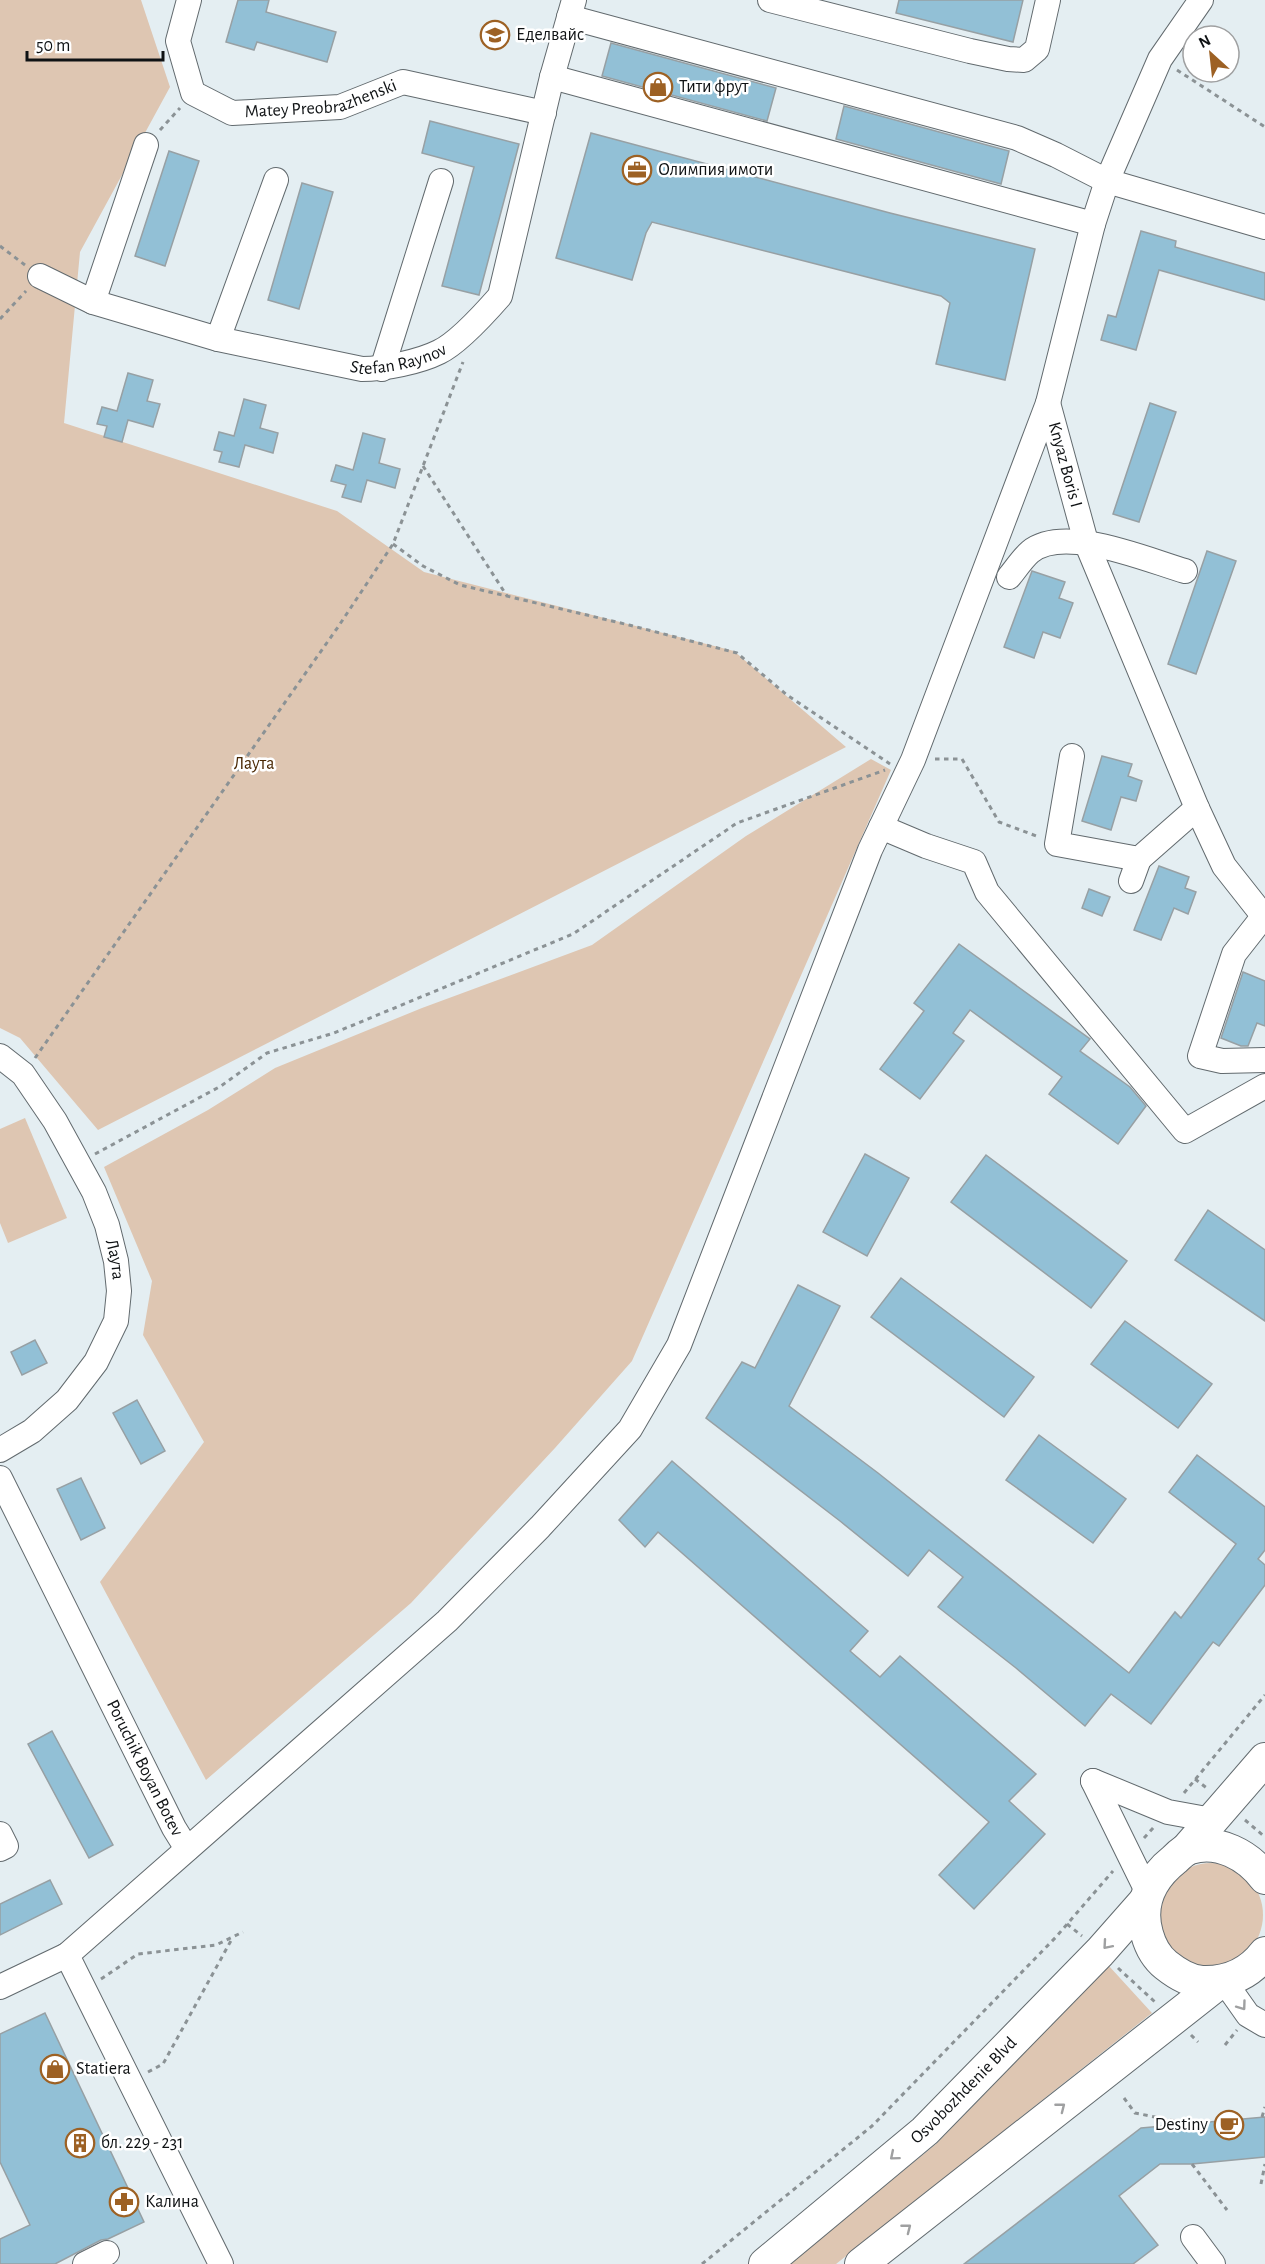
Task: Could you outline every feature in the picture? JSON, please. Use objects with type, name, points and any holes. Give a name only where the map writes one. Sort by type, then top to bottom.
[{"type":"main road","points":[[1187,1849],[1265,1759]]},
{"type":"main road","points":[[1187,1849],[1207,1845],[1221,1847],[1240,1855],[1258,1868],[1265,1878]]},
{"type":"main road","name":"Osvobozhdenie Blvd","points":[[765,2264],[925,2131],[1100,1952],[1146,1897],[1152,1883],[1163,1868],[1187,1849]]},
{"type":"main road","points":[[1146,1897],[1143,1922],[1149,1943],[1161,1961],[1178,1974],[1198,1982],[1222,1981],[1242,1974],[1258,1963],[1265,1953]]},
{"type":"main road","points":[[861,2264],[1222,1981]]},
{"type":"street","points":[[189,0],[178,41],[193,93]]},
{"type":"street","points":[[770,0],[830,7],[970,51],[1024,60],[1037,50],[1048,0]]},
{"type":"street","name":"Knyaz Boris I","points":[[1201,0],[1160,59],[1107,181],[1093,224],[1048,403],[1086,542],[1197,808],[1224,866],[1264,917]]},
{"type":"street","points":[[571,9],[1017,138],[1107,181],[1265,228]]},
{"type":"street","name":"Stefan Raynov","points":[[40,276],[93,302],[218,339],[362,369],[382,369],[440,352],[478,320],[500,296],[552,77],[571,9]]},
{"type":"street","points":[[552,77],[1093,224]]},
{"type":"street","name":"Matey Preobrazhenski","points":[[193,93],[232,112],[340,107],[403,82],[544,113]]},
{"type":"street","points":[[93,302],[146,145]]},
{"type":"street","points":[[218,339],[276,180]]},
{"type":"street","points":[[382,369],[441,182]]},
{"type":"street","points":[[187,1849],[447,1621],[540,1527],[630,1429],[679,1345],[870,850],[912,760],[1048,403]]},
{"type":"street","points":[[1009,578],[1030,552],[1053,541],[1086,542],[1185,571]]},
{"type":"street","points":[[1072,756],[1057,844],[1139,859]]},
{"type":"street","points":[[1131,881],[1139,859],[1197,808]]},
{"type":"street","points":[[881,826],[926,846],[974,862],[987,892],[1185,1131],[1265,1086]]},
{"type":"street","points":[[1264,917],[1234,954],[1200,1056],[1222,1061],[1265,1060]]},
{"type":"street","name":"Лаута","points":[[0,1056],[23,1074],[55,1121],[94,1192],[108,1225],[116,1261],[119,1291],[116,1321],[96,1362],[67,1400],[32,1431],[0,1450]]},
{"type":"street","name":"Poruchik Boyan Botev","points":[[0,1478],[174,1828],[187,1849],[67,1955],[0,1987]]},
{"type":"street","points":[[1146,1897],[1093,1781],[1168,1812],[1212,1820]]},
{"type":"street","points":[[0,1834],[6,1846],[0,1849]]},
{"type":"street","points":[[67,1955],[221,2264]]},
{"type":"street","points":[[1222,1981],[1248,2015],[1265,2025]]},
{"type":"street","points":[[1193,2236],[1213,2264]]},
{"type":"street","points":[[85,2264],[107,2253]]},
{"type":"path","points":[[1160,59],[1265,127]]},
{"type":"path","points":[[146,145],[193,93]]},
{"type":"path","points":[[0,246],[40,276],[0,319]]},
{"type":"path","points":[[23,1074],[338,627],[393,544],[466,354]]},
{"type":"path","points":[[423,466],[508,598]]},
{"type":"path","points":[[393,544],[423,566],[460,585],[508,598],[629,624],[737,653],[787,695],[891,764],[912,760],[962,759],[999,822],[1057,844]]},
{"type":"path","points":[[78,1163],[221,1086],[267,1053],[334,1033],[573,934],[737,823],[912,760]]},
{"type":"path","points":[[702,2264],[872,2126],[1067,1924],[1168,1812],[1265,1695]]},
{"type":"path","points":[[1067,1924],[1198,2042]]},
{"type":"path","points":[[84,1988],[112,1973],[138,1954],[216,1945],[243,1932]]},
{"type":"path","points":[[130,2081],[163,2064],[233,1937]]},
{"type":"path","points":[[1124,2098],[1135,2113],[1185,2123]]},
{"type":"path","points":[[1262,2117],[1265,2107]]},
{"type":"path","points":[[1192,2164],[1227,2210]]},
{"type":"path","points":[[1261,2184],[1265,2164]]},
{"type":"green space","name":"Лаута","points":[[0,0],[141,0],[170,87],[80,252],[64,423],[337,511],[424,572],[734,651],[846,747],[98,1130],[20,1038],[0,1028]]},
{"type":"green space","points":[[871,759],[891,770],[632,1361],[555,1448],[411,1603],[206,1780],[100,1582],[204,1442],[143,1335],[152,1281],[104,1167],[208,1110],[275,1068],[422,1008],[592,945],[746,836]]},
{"type":"green space","points":[[25,1118],[67,1218],[8,1243],[0,1223],[0,1129]]},
{"type":"green space","points":[[1211,1863],[1231,1867],[1248,1878],[1259,1895],[1263,1915],[1259,1935],[1248,1952],[1231,1963],[1211,1967],[1191,1963],[1174,1952],[1163,1935],[1159,1915],[1163,1895],[1174,1878],[1191,1867]]},
{"type":"green space","points":[[1109,1966],[1152,2013],[836,2264],[789,2264],[936,2144]]},
{"type":"building","points":[[238,0],[269,0],[266,12],[336,32],[327,62],[257,42],[254,50],[226,42]]},
{"type":"building","points":[[899,0],[1023,0],[1013,42],[896,13]]},
{"type":"building","points":[[611,43],[776,88],[767,121],[602,76]]},
{"type":"building","points":[[844,106],[1009,151],[1001,184],[836,139]]},
{"type":"building","points":[[430,121],[519,144],[479,295],[442,286],[474,167],[422,153]]},
{"type":"building","points":[[591,133],[890,213],[1035,249],[1005,380],[936,364],[950,303],[941,296],[652,222],[646,233],[632,280],[556,258]]},
{"type":"building","points":[[169,151],[199,161],[165,266],[135,256]]},
{"type":"building","points":[[302,183],[333,192],[299,309],[268,300]]},
{"type":"building","points":[[1141,231],[1176,241],[1175,247],[1265,273],[1265,300],[1159,270],[1136,350],[1101,340],[1108,315],[1116,317]]},
{"type":"building","points":[[128,373],[153,380],[147,401],[160,404],[153,427],[128,420],[122,442],[104,437],[107,426],[97,424],[102,407],[117,411]]},
{"type":"building","points":[[244,399],[266,405],[260,428],[278,433],[273,453],[245,445],[239,467],[219,462],[222,452],[214,450],[219,432],[234,436]]},
{"type":"building","points":[[1150,403],[1176,412],[1139,522],[1113,514]]},
{"type":"building","points":[[363,433],[385,439],[379,463],[400,469],[395,488],[367,480],[361,502],[342,497],[346,485],[331,481],[336,465],[353,470]]},
{"type":"building","points":[[1207,551],[1236,561],[1196,674],[1168,664]]},
{"type":"building","points":[[1032,571],[1065,582],[1059,598],[1073,603],[1060,638],[1043,632],[1034,658],[1004,647]]},
{"type":"building","points":[[1102,756],[1132,764],[1128,776],[1142,781],[1136,801],[1121,797],[1111,830],[1082,821]]},
{"type":"building","points":[[1159,866],[1189,877],[1185,888],[1196,892],[1188,914],[1174,908],[1161,940],[1134,930]]},
{"type":"building","points":[[1089,889],[1110,897],[1102,916],[1082,908]]},
{"type":"building","points":[[959,944],[1090,1039],[1080,1051],[1130,1087],[1146,1106],[1118,1144],[1049,1094],[1062,1077],[970,1010],[953,1033],[964,1041],[920,1099],[880,1069],[924,1011],[914,1003]]},
{"type":"building","points":[[1243,972],[1265,981],[1265,1026],[1257,1023],[1248,1046],[1241,1046],[1221,1038]]},
{"type":"building","points":[[865,1154],[909,1178],[867,1256],[823,1232]]},
{"type":"building","points":[[986,1155],[1127,1261],[1091,1308],[951,1202]]},
{"type":"building","points":[[1208,1210],[1265,1250],[1265,1321],[1175,1260]]},
{"type":"building","points":[[901,1278],[1034,1377],[1004,1417],[871,1317]]},
{"type":"building","points":[[798,1285],[840,1306],[789,1406],[878,1473],[1129,1673],[1175,1612],[1181,1618],[1236,1544],[1169,1492],[1197,1455],[1265,1507],[1265,1550],[1258,1559],[1265,1565],[1265,1585],[1219,1646],[1213,1642],[1151,1724],[1111,1694],[1085,1726],[938,1607],[963,1577],[929,1550],[908,1576],[706,1418],[742,1362],[755,1368]]},
{"type":"building","points":[[1125,1321],[1212,1384],[1178,1428],[1091,1364]]},
{"type":"building","points":[[35,1340],[47,1363],[22,1375],[11,1352]]},
{"type":"building","points":[[137,1400],[165,1451],[141,1464],[113,1413]]},
{"type":"building","points":[[1039,1435],[1126,1499],[1093,1543],[1006,1480]]},
{"type":"building","points":[[672,1461],[868,1631],[850,1651],[880,1677],[900,1656],[1036,1774],[1009,1801],[1045,1834],[974,1909],[939,1875],[989,1822],[658,1532],[645,1547],[619,1520]]},
{"type":"building","points":[[81,1478],[105,1528],[81,1540],[57,1489]]},
{"type":"building","points":[[52,1731],[113,1845],[89,1858],[28,1744]]},
{"type":"building","points":[[50,1880],[62,1904],[0,1935],[0,1904]]},
{"type":"building","name":"бл. 229 - 231","points":[[45,2013],[144,2222],[101,2240],[55,2264],[0,2264],[0,2239],[30,2225],[0,2162],[0,2034]]},
{"type":"building","points":[[1265,2117],[1265,2157],[1192,2164],[1160,2164],[1119,2196],[1158,2245],[1133,2264],[964,2264],[1141,2128]]},
{"type":"place","name":"Еделвайс","points":[[495,35]]},
{"type":"place","name":"Тити фрут","points":[[658,87]]},
{"type":"place","name":"Олимпия имоти","points":[[637,170]]},
{"type":"place","name":"Statiera","points":[[55,2069]]},
{"type":"place","name":"Destiny","points":[[1229,2125]]},
{"type":"place","name":"бл. 229 - 231","points":[[80,2143]]},
{"type":"place","name":"Калина","points":[[124,2202]]}]
